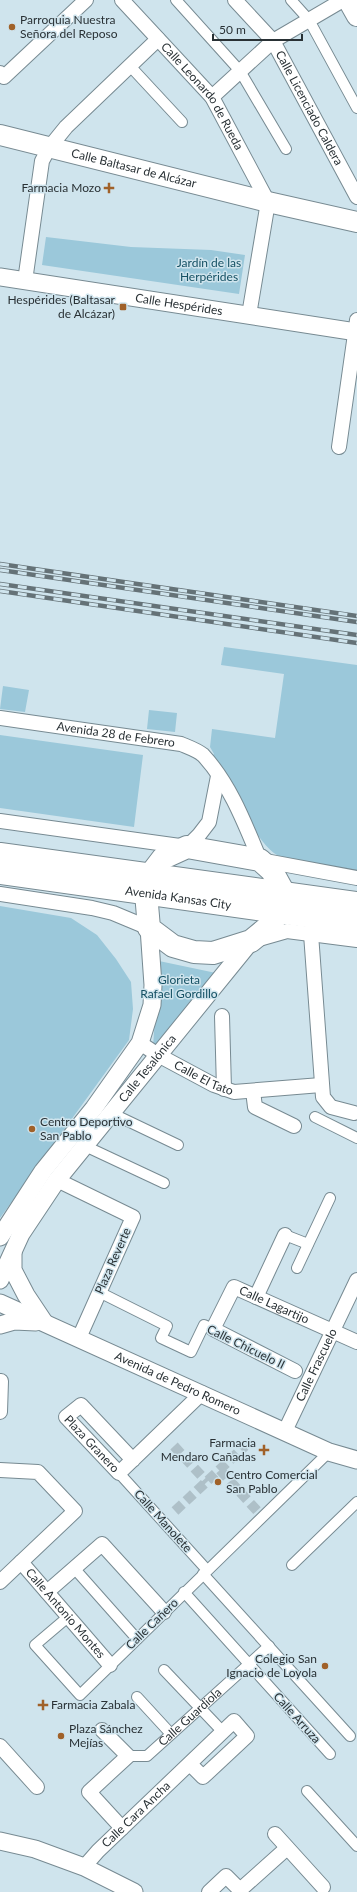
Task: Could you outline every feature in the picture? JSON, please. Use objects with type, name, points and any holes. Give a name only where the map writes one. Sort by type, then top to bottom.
[{"type":"main road","points":[[348,0],[357,16]]},
{"type":"main road","name":"Calle Baltasar de Alcázar","points":[[0,135],[268,202],[357,222]]},
{"type":"main road","points":[[186,847],[260,860],[272,871],[282,902],[268,926],[251,941],[213,954],[194,952],[173,946],[149,928],[148,884],[163,858],[186,847]]},
{"type":"main road","name":"Avenida Kansas City","points":[[0,854],[148,884]]},
{"type":"main road","name":"Avenida Kansas City","points":[[0,873],[148,884],[282,902],[357,902]]},
{"type":"main road","name":"Avenida Kansas City","points":[[282,902],[357,923]]},
{"type":"street","points":[[0,72],[4,77],[86,0]]},
{"type":"street","name":"Calle Leonardo de Rueda","points":[[122,0],[212,97],[268,202]]},
{"type":"street","points":[[176,0],[240,71],[286,149]]},
{"type":"street","name":"Calle Licenciado Caldera","points":[[235,0],[273,41],[357,197]]},
{"type":"street","points":[[291,0],[309,20],[357,108]]},
{"type":"street","points":[[212,97],[273,41],[343,0]]},
{"type":"street","points":[[24,280],[42,161],[49,148],[66,127],[158,39]]},
{"type":"street","points":[[130,66],[182,122]]},
{"type":"street","points":[[249,315],[268,202]]},
{"type":"street","name":"Calle Hespérides","points":[[0,277],[249,315],[356,328]]},
{"type":"street","points":[[339,447],[356,328]]},
{"type":"street","name":"Avenida 28 de Febrero","points":[[0,718],[181,744],[202,754],[218,776],[242,816],[260,860]]},
{"type":"street","points":[[0,821],[186,847],[199,835],[209,822],[218,776]]},
{"type":"street","points":[[260,860],[357,878]]},
{"type":"street","points":[[0,894],[92,908],[113,914],[149,928]]},
{"type":"street","name":"Calle Tesalónica","points":[[0,1280],[50,1176],[94,1108],[140,1043],[152,1005],[153,985],[149,928]]},
{"type":"street","points":[[251,941],[286,931],[357,940]]},
{"type":"street","points":[[311,934],[323,1097],[331,1107],[354,1112]]},
{"type":"street","name":"Calle Tesalónica","points":[[0,1237],[50,1176],[85,1146],[251,941]]},
{"type":"street","points":[[222,1016],[224,1090]]},
{"type":"street","name":"Calle El Tato","points":[[140,1043],[158,1055],[224,1090],[234,1092],[321,1086]]},
{"type":"street","points":[[253,1091],[255,1107],[294,1126]]},
{"type":"street","points":[[111,1113],[178,1145]]},
{"type":"street","points":[[315,1117],[357,1138]]},
{"type":"street","points":[[85,1146],[164,1183]]},
{"type":"street","name":"Plaza Reverte","points":[[50,1176],[133,1217],[79,1338]]},
{"type":"street","points":[[297,1268],[330,1198]]},
{"type":"street","points":[[256,1297],[285,1234],[308,1244]]},
{"type":"street","points":[[13,1251],[13,1270],[26,1295],[44,1322]]},
{"type":"street","name":"Calle Frascuelo","points":[[285,1431],[333,1330],[353,1300],[357,1280]]},
{"type":"street","name":"Calle Lagartijo","points":[[213,1329],[234,1287],[357,1342]]},
{"type":"street","name":"Calle Chicuelo II","points":[[99,1292],[168,1326],[161,1338],[191,1352],[204,1325],[295,1371]]},
{"type":"street","name":"Avenida de Pedro Romero","points":[[0,1303],[202,1393],[329,1452],[357,1460]]},
{"type":"street","points":[[0,1324],[14,1321],[44,1322]]},
{"type":"street","points":[[0,1412],[1,1381]]},
{"type":"street","points":[[133,1460],[202,1393]]},
{"type":"street","name":"Plaza Granero","points":[[81,1405],[133,1460],[119,1473],[66,1417],[81,1405]]},
{"type":"street","name":"Calle Cañero","points":[[68,1616],[35,1645],[80,1695],[329,1452]]},
{"type":"street","points":[[0,1470],[38,1472],[75,1511],[0,1582]]},
{"type":"street","name":"Calle Manolete","points":[[119,1473],[269,1646],[350,1736]]},
{"type":"street","points":[[292,1565],[357,1502]]},
{"type":"street","points":[[47,1592],[102,1544],[164,1612]]},
{"type":"street","name":"Calle Antonio Montes","points":[[21,1562],[110,1665]]},
{"type":"street","points":[[74,1568],[137,1639]]},
{"type":"street","name":"Calle Arruza","points":[[184,1592],[330,1754]]},
{"type":"street","name":"Calle Guardiola","points":[[128,1756],[147,1756],[269,1646]]},
{"type":"street","points":[[164,1670],[223,1732]]},
{"type":"street","points":[[137,1697],[171,1734]]},
{"type":"street","name":"Calle Cara Ancha","points":[[84,1867],[98,1851],[234,1721],[247,1736],[203,1777],[190,1764]]},
{"type":"street","points":[[102,1730],[128,1756],[90,1792],[122,1828]]},
{"type":"street","points":[[0,1746],[37,1787]]},
{"type":"street","points":[[307,1791],[357,1846]]},
{"type":"street","points":[[275,1834],[323,1890]]},
{"type":"street","points":[[0,1841],[35,1848],[84,1867],[134,1892]]},
{"type":"street","points":[[209,1892],[226,1876],[240,1890],[287,1848]]},
{"type":"green space","name":"Jardín de las Herpérides","points":[[46,237],[131,247],[211,250],[245,255],[239,294],[42,265]]},
{"type":"green space","points":[[224,647],[357,665],[357,875],[285,859],[268,848],[250,824],[212,756],[214,754],[210,747],[212,729],[275,738],[284,674],[221,665]]},
{"type":"green space","points":[[3,686],[29,690],[25,712],[0,709]]},
{"type":"green space","points":[[149,710],[177,713],[175,732],[147,729]]},
{"type":"green space","points":[[0,735],[143,755],[134,827],[0,808]]},
{"type":"green space","name":"Centro Deportivo San Pablo","points":[[0,906],[71,918],[97,935],[116,959],[131,982],[133,1009],[129,1040],[0,1218]]},
{"type":"green space","name":"Glorieta Rafael Gordillo","points":[[159,961],[216,973],[164,1041],[153,1047]]},
{"type":"tunnel","points":[[174,1446],[207,1482]]},
{"type":"tunnel","points":[[175,1511],[245,1446]]},
{"type":"tunnel","points":[[220,1470],[260,1514]]},
{"type":"railway","points":[[0,564],[357,616]]},
{"type":"railway","points":[[0,570],[357,622]]},
{"type":"railway","points":[[0,584],[357,635]]},
{"type":"railway","points":[[0,591],[357,643]]},
{"type":"place","name":"Parroquia Nuestra Señora del Reposo","points":[[12,27]]},
{"type":"place","name":"Farmacia Mozo","points":[[109,188]]},
{"type":"place","name":"Hespérides (Baltasar de Alcázar)","points":[[123,307]]},
{"type":"place","name":"Centro Deportivo San Pablo","points":[[32,1129]]},
{"type":"place","name":"Farmacia Mendaro Cañadas","points":[[264,1450]]},
{"type":"place","name":"Centro Comercial San Pablo","points":[[218,1482]]},
{"type":"place","name":"Colegio San Ignacio de Loyola","points":[[325,1666]]},
{"type":"place","name":"Farmacia Zabala","points":[[43,1705]]},
{"type":"place","name":"Plaza Sánchez Mejías","points":[[61,1736]]}]
